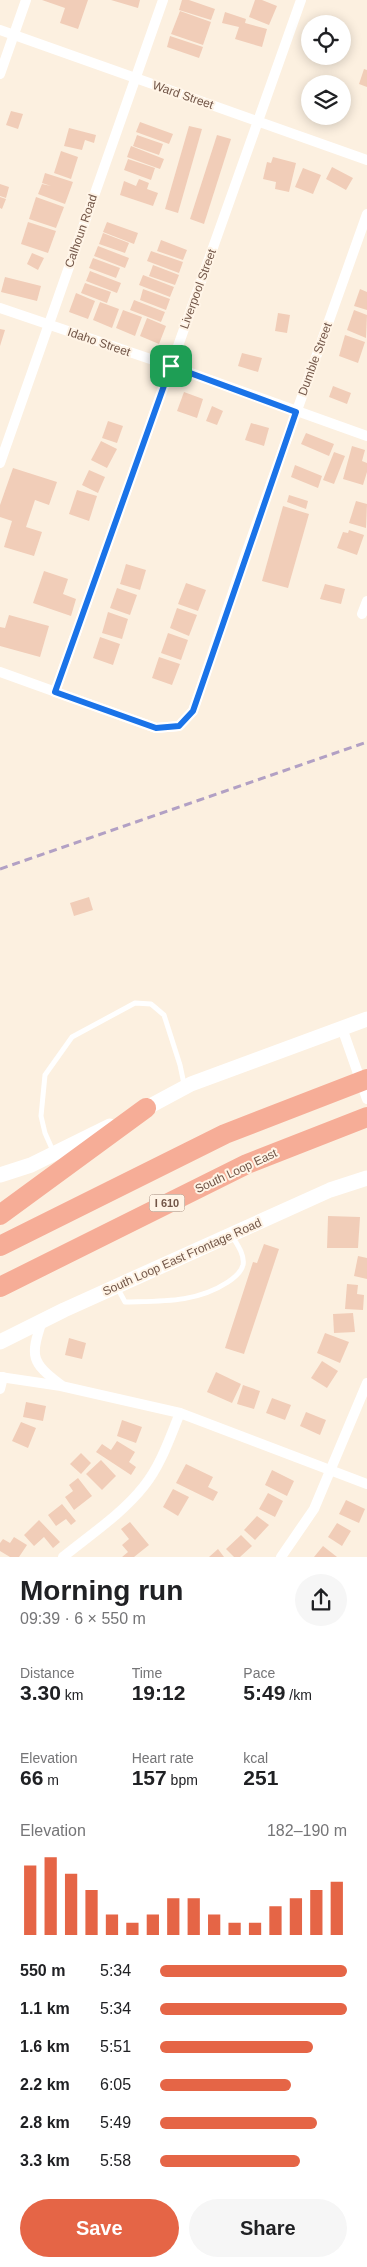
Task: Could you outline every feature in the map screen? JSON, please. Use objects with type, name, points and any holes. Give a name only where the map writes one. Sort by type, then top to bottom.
[{"type":"highway","points":[[0,1246],[225,1134],[367,1079]]},
{"type":"highway","points":[[0,1216],[146,1108]]},
{"type":"highway","name":"South Loop East","points":[[0,1287],[247,1164],[367,1117]]},
{"type":"main road","points":[[0,1174],[31,1165],[185,1088],[367,1019]]},
{"type":"main road","name":"South Loop East Frontage Road","points":[[0,1342],[116,1286],[330,1190],[367,1178]]},
{"type":"street","points":[[0,74],[26,0]]},
{"type":"street","name":"Calhoun Road","points":[[0,463],[163,0]]},
{"type":"street","name":"Liverpool Street","points":[[55,692],[301,0]]},
{"type":"street","name":"Ward Street","points":[[0,30],[367,160]]},
{"type":"street","name":"Dumble Street","points":[[55,692],[156,728],[179,726],[193,711],[296,412],[367,214]]},
{"type":"street","name":"Idaho Street","points":[[0,308],[171,366],[367,436]]},
{"type":"street","points":[[362,614],[367,601]]},
{"type":"street","points":[[0,672],[55,692]]},
{"type":"street","points":[[342,1028],[367,1099]]},
{"type":"street","points":[[42,1321],[35,1342],[34,1354],[41,1370],[62,1386]]},
{"type":"street","points":[[0,1389],[1,1377],[62,1386],[180,1413],[367,1484]]},
{"type":"street","points":[[281,1557],[314,1509],[332,1471],[367,1383]]},
{"type":"street","points":[[64,1557],[122,1508],[145,1485],[160,1459],[180,1413]]},
{"type":"lane","points":[[55,1153],[45,1133],[41,1116],[45,1075],[72,1037],[135,1003],[151,1004],[164,1014],[185,1088]]},
{"type":"lane","points":[[116,1286],[126,1302],[177,1300],[204,1295],[238,1275],[243,1265],[243,1256],[231,1235]]},
{"type":"building","points":[[42,0],[88,0],[78,29],[60,23],[65,8]]},
{"type":"building","points":[[111,0],[140,0],[138,8]]},
{"type":"building","points":[[182,0],[189,0],[215,9],[211,20],[179,10]]},
{"type":"building","points":[[255,0],[262,0],[277,6],[269,25],[249,17]]},
{"type":"building","points":[[180,11],[211,22],[203,45],[171,34]]},
{"type":"building","points":[[225,12],[246,19],[245,23],[267,29],[262,47],[235,39],[239,27],[222,23]]},
{"type":"building","points":[[170,36],[203,47],[199,58],[167,47]]},
{"type":"building","points":[[364,69],[367,70],[367,87],[359,84]]},
{"type":"building","points":[[11,111],[23,114],[18,129],[6,125]]},
{"type":"building","points":[[140,122],[173,134],[169,144],[136,132]]},
{"type":"building","points":[[189,126],[202,129],[178,213],[165,209]]},
{"type":"building","points":[[69,128],[96,135],[94,143],[85,140],[82,150],[64,146]]},
{"type":"building","points":[[137,135],[163,144],[159,155],[133,146]]},
{"type":"building","points":[[217,135],[231,139],[204,224],[190,219]]},
{"type":"building","points":[[131,146],[164,159],[160,169],[127,157]]},
{"type":"building","points":[[61,151],[78,157],[71,179],[54,173]]},
{"type":"building","points":[[273,157],[296,163],[289,192],[275,189],[276,182],[263,179],[267,162],[271,163]]},
{"type":"building","points":[[128,159],[155,168],[151,180],[124,170]]},
{"type":"building","points":[[332,167],[353,178],[346,190],[326,179]]},
{"type":"building","points":[[303,168],[321,175],[313,194],[295,187]]},
{"type":"building","points":[[45,173],[73,182],[65,204],[38,194],[42,184],[51,186],[42,183]]},
{"type":"building","points":[[139,179],[149,183],[147,189],[158,193],[153,206],[120,195],[124,181],[136,186]]},
{"type":"building","points":[[0,184],[9,187],[6,198],[0,196]]},
{"type":"building","points":[[0,197],[6,199],[2,209],[0,208]]},
{"type":"building","points":[[36,197],[64,207],[56,228],[29,219]]},
{"type":"building","points":[[28,222],[56,231],[48,253],[21,244]]},
{"type":"building","points":[[107,222],[138,233],[134,244],[103,232]]},
{"type":"building","points":[[103,233],[129,243],[125,253],[99,244]]},
{"type":"building","points":[[161,240],[187,250],[183,260],[157,251]]},
{"type":"building","points":[[98,246],[129,258],[125,268],[94,256]]},
{"type":"building","points":[[151,251],[183,262],[179,273],[147,261]]},
{"type":"building","points":[[32,253],[44,258],[38,270],[27,264]]},
{"type":"building","points":[[93,258],[120,268],[116,278],[89,268]]},
{"type":"building","points":[[153,265],[179,275],[175,285],[149,276]]},
{"type":"building","points":[[90,271],[121,283],[117,293],[86,281]]},
{"type":"building","points":[[143,275],[174,287],[170,297],[139,285]]},
{"type":"building","points":[[5,277],[41,286],[37,301],[1,292]]},
{"type":"building","points":[[85,283],[111,292],[107,303],[81,293]]},
{"type":"building","points":[[143,289],[170,299],[166,310],[140,300]]},
{"type":"building","points":[[360,289],[367,292],[367,310],[354,306]]},
{"type":"building","points":[[76,293],[95,301],[88,319],[69,312]]},
{"type":"building","points":[[134,300],[165,312],[161,322],[130,310]]},
{"type":"building","points":[[100,302],[119,309],[112,328],[93,320]]},
{"type":"building","points":[[123,310],[142,317],[135,336],[116,328]]},
{"type":"building","points":[[354,310],[367,315],[366,338],[347,330]]},
{"type":"building","points":[[278,313],[290,315],[287,333],[275,331]]},
{"type":"building","points":[[147,318],[166,326],[159,344],[140,336]]},
{"type":"building","points":[[0,329],[5,330],[0,346]]},
{"type":"building","points":[[345,335],[365,342],[358,363],[339,356]]},
{"type":"building","points":[[242,353],[262,358],[258,372],[238,366]]},
{"type":"building","points":[[333,386],[351,393],[347,404],[329,397]]},
{"type":"building","points":[[184,392],[203,399],[197,418],[177,411]]},
{"type":"building","points":[[212,406],[223,411],[217,425],[206,421]]},
{"type":"building","points":[[108,421],[123,426],[117,443],[102,438]]},
{"type":"building","points":[[251,423],[269,428],[264,446],[245,440]]},
{"type":"building","points":[[306,433],[334,444],[329,456],[301,444]]},
{"type":"building","points":[[101,441],[117,449],[107,468],[91,460]]},
{"type":"building","points":[[352,446],[365,450],[362,461],[367,463],[367,472],[363,485],[343,479]]},
{"type":"building","points":[[334,452],[345,456],[334,484],[323,480]]},
{"type":"building","points":[[295,465],[322,476],[318,488],[291,477]]},
{"type":"building","points":[[13,468],[57,482],[49,505],[35,500],[26,527],[42,532],[34,556],[4,547],[12,521],[0,517],[0,505]]},
{"type":"building","points":[[89,470],[105,477],[98,493],[82,485]]},
{"type":"building","points":[[77,490],[97,496],[89,521],[69,514]]},
{"type":"building","points":[[289,495],[308,501],[306,509],[287,502]]},
{"type":"building","points":[[356,501],[367,504],[366,528],[349,523]]},
{"type":"building","points":[[283,506],[309,514],[288,588],[262,581]]},
{"type":"building","points":[[349,530],[364,535],[357,555],[337,548],[343,532],[348,533]]},
{"type":"building","points":[[126,564],[146,570],[140,590],[120,584]]},
{"type":"building","points":[[44,571],[68,579],[63,594],[76,599],[71,616],[33,603]]},
{"type":"building","points":[[186,583],[206,590],[198,611],[178,604]]},
{"type":"building","points":[[325,584],[345,589],[341,604],[320,599]]},
{"type":"building","points":[[117,588],[137,595],[130,615],[110,608]]},
{"type":"building","points":[[177,608],[197,615],[189,636],[170,628]]},
{"type":"building","points":[[108,612],[128,619],[122,639],[102,633]]},
{"type":"building","points":[[9,615],[49,626],[40,657],[0,646],[0,627],[5,628]]},
{"type":"building","points":[[168,633],[188,640],[181,660],[161,653]]},
{"type":"building","points":[[100,637],[120,644],[113,665],[93,658]]},
{"type":"building","points":[[159,657],[180,664],[172,685],[152,678]]},
{"type":"building","points":[[89,897],[93,910],[74,916],[70,903]]},
{"type":"building","points":[[328,1216],[360,1217],[358,1248],[327,1248]]},
{"type":"building","points":[[264,1244],[279,1249],[244,1354],[225,1348],[253,1262],[257,1263]]},
{"type":"building","points":[[358,1256],[367,1258],[367,1279],[354,1276]]},
{"type":"building","points":[[347,1284],[358,1285],[357,1294],[364,1295],[363,1310],[345,1309]]},
{"type":"building","points":[[353,1313],[355,1332],[334,1333],[333,1314]]},
{"type":"building","points":[[325,1333],[349,1342],[340,1363],[317,1353]]},
{"type":"building","points":[[69,1338],[86,1343],[82,1359],[65,1355]]},
{"type":"building","points":[[322,1361],[338,1371],[327,1388],[311,1378]]},
{"type":"building","points":[[216,1372],[241,1384],[232,1403],[207,1392]]},
{"type":"building","points":[[243,1385],[260,1391],[254,1409],[237,1404]]},
{"type":"building","points":[[272,1398],[291,1405],[285,1420],[266,1413]]},
{"type":"building","points":[[26,1402],[46,1406],[43,1421],[23,1417]]},
{"type":"building","points":[[306,1412],[326,1420],[320,1435],[300,1426]]},
{"type":"building","points":[[122,1420],[142,1427],[136,1443],[117,1436]]},
{"type":"building","points":[[21,1422],[36,1428],[28,1448],[12,1441]]},
{"type":"building","points":[[117,1441],[135,1452],[129,1462],[136,1467],[131,1475],[96,1452],[102,1444],[111,1450]]},
{"type":"building","points":[[81,1453],[91,1463],[81,1474],[70,1464]]},
{"type":"building","points":[[101,1460],[116,1476],[102,1490],[86,1474]]},
{"type":"building","points":[[186,1464],[213,1477],[208,1487],[218,1492],[213,1501],[176,1483]]},
{"type":"building","points":[[272,1470],[294,1481],[287,1496],[265,1485]]},
{"type":"building","points":[[78,1478],[92,1496],[74,1510],[65,1497],[73,1491],[69,1485]]},
{"type":"building","points":[[173,1489],[189,1497],[178,1516],[163,1507]]},
{"type":"building","points":[[268,1493],[283,1501],[275,1517],[259,1509]]},
{"type":"building","points":[[346,1500],[365,1509],[359,1523],[339,1514]]},
{"type":"building","points":[[62,1504],[76,1521],[71,1525],[66,1519],[56,1526],[48,1515]]},
{"type":"building","points":[[257,1516],[269,1525],[255,1540],[244,1530]]},
{"type":"building","points":[[39,1520],[60,1542],[53,1548],[44,1537],[34,1546],[24,1535]]},
{"type":"building","points":[[130,1522],[149,1545],[134,1557],[122,1557],[128,1552],[122,1545],[129,1539],[121,1529]]},
{"type":"building","points":[[337,1523],[351,1531],[342,1546],[328,1537]]},
{"type":"building","points":[[241,1535],[252,1546],[240,1557],[234,1557],[226,1549]]},
{"type":"building","points":[[14,1537],[27,1545],[19,1557],[10,1557],[0,1551],[0,1543],[3,1539],[10,1543]]},
{"type":"building","points":[[323,1546],[337,1557],[314,1557]]},
{"type":"building","points":[[218,1549],[224,1557],[209,1557]]},
{"type":"railway","points":[[0,869],[367,742]]},
{"type":"route","points":[[171,366],[296,412],[193,711],[179,726],[156,728],[55,692],[171,366]]}]
